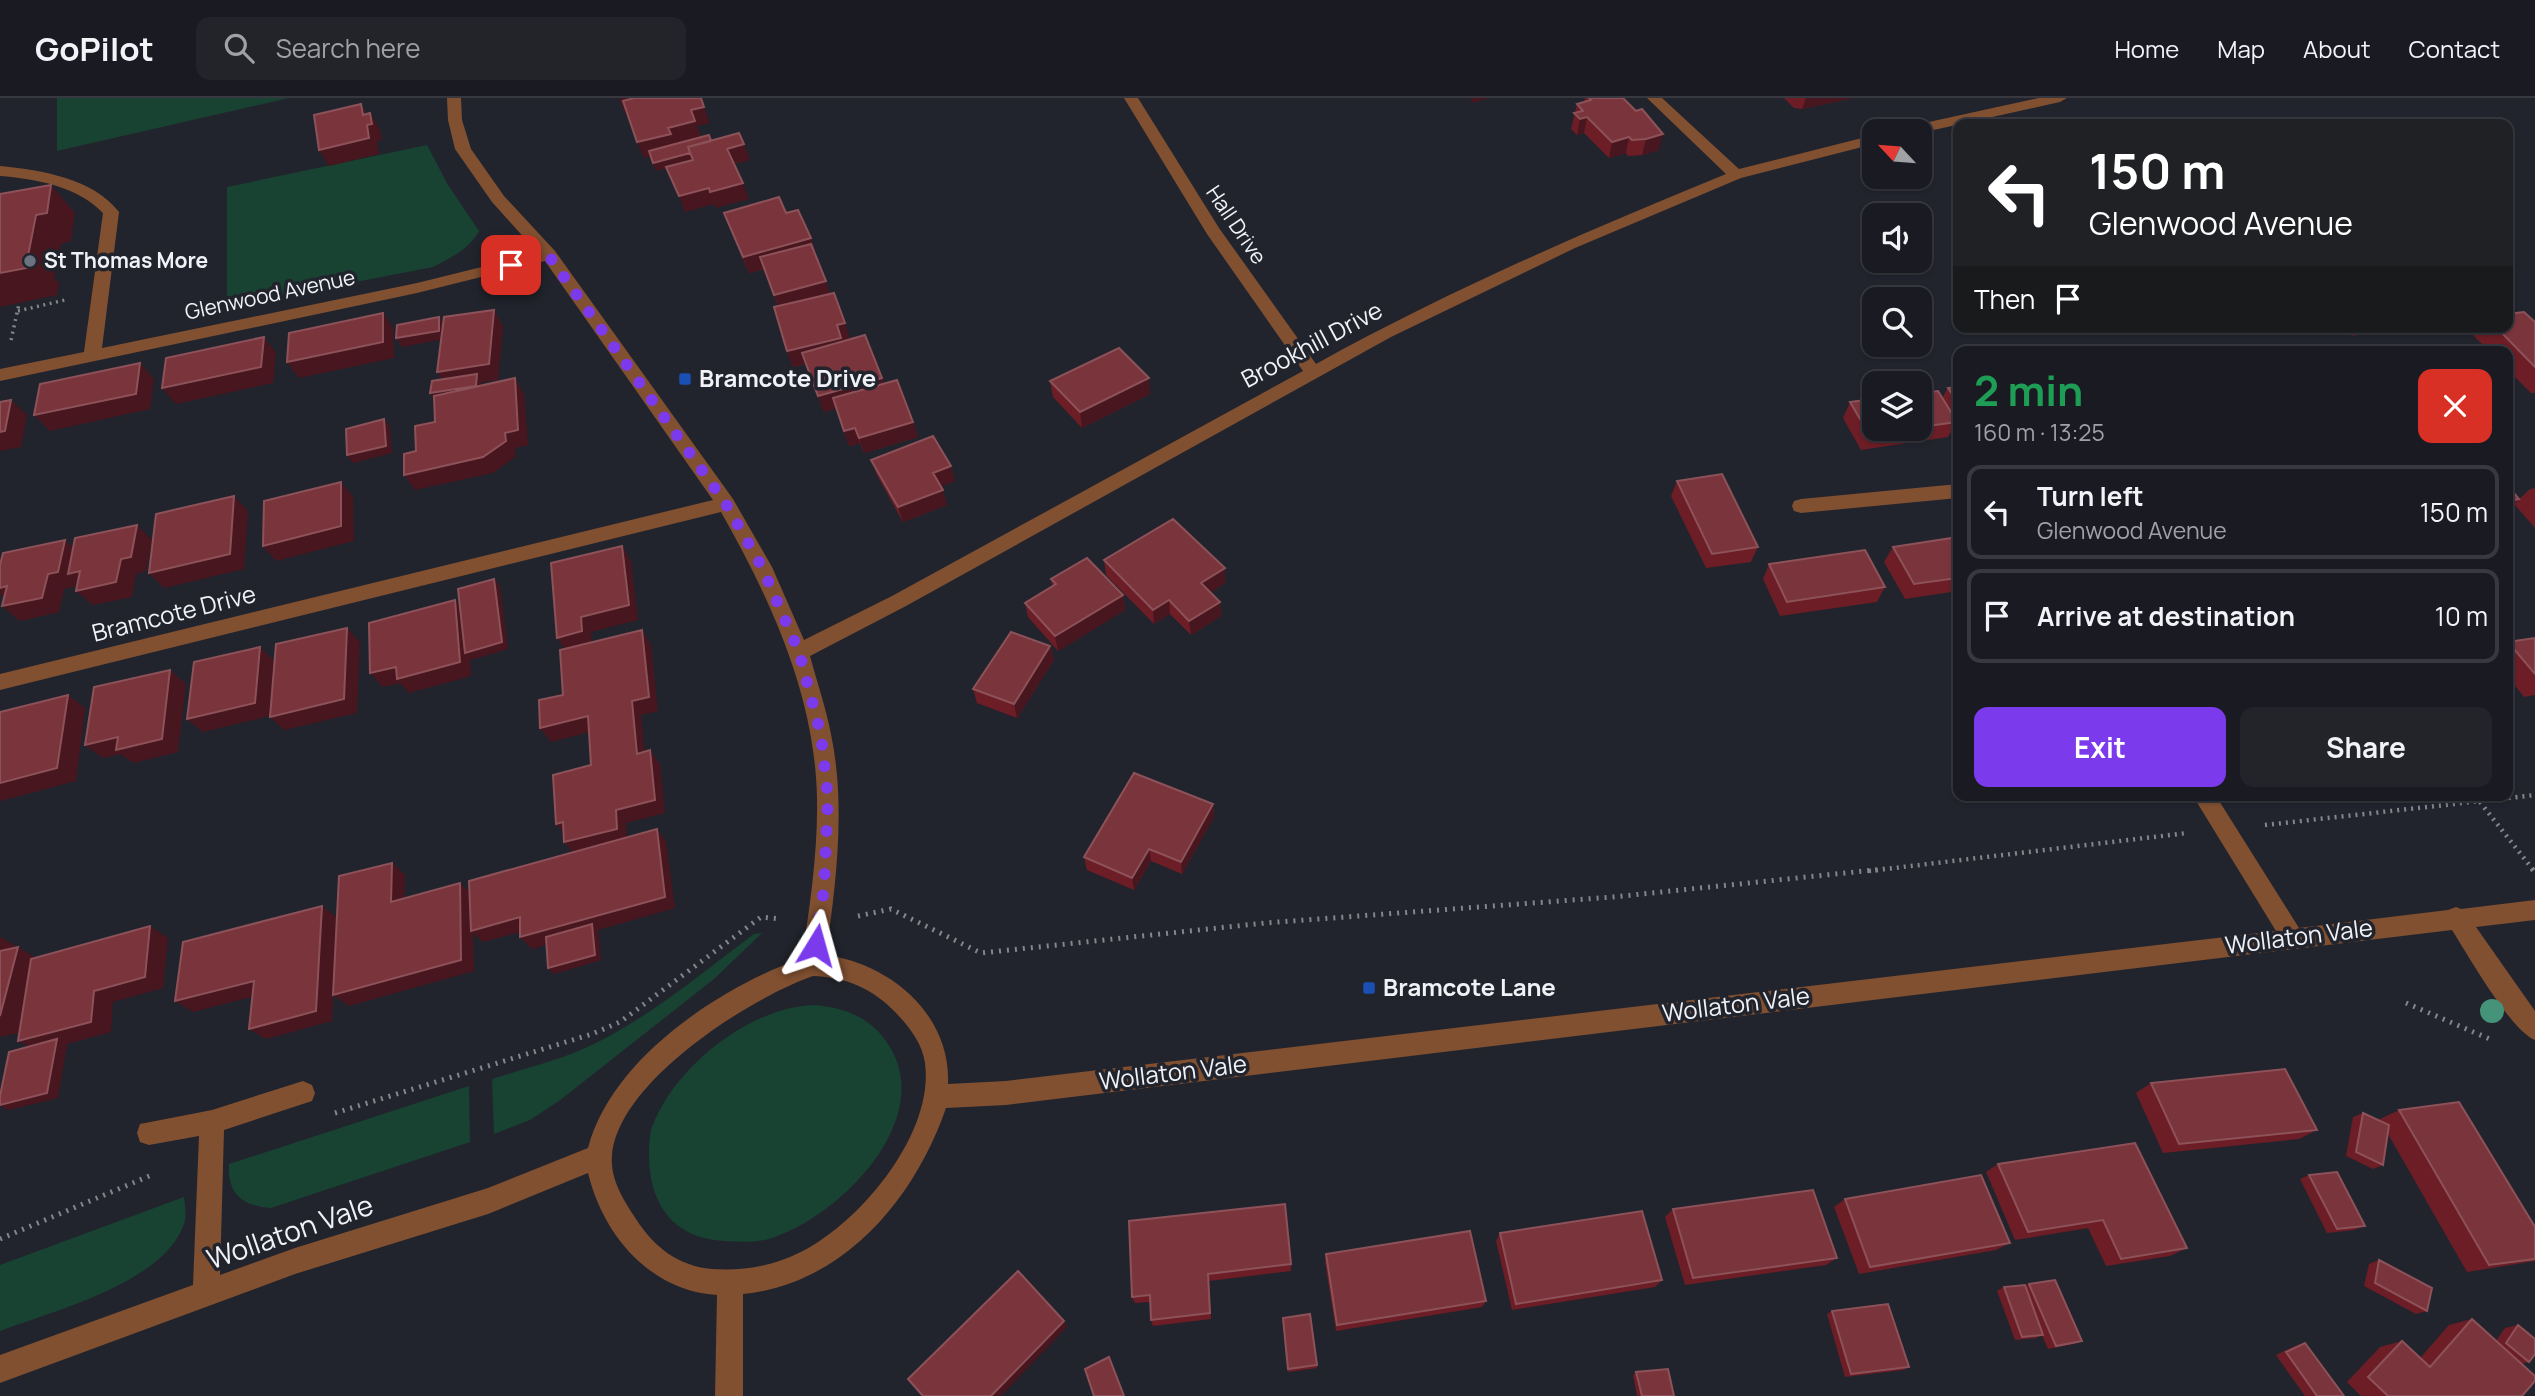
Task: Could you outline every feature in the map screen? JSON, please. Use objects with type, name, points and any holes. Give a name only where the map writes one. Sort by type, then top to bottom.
[{"type":"street","points":[[454,98],[455,120],[463,149],[498,199],[549,256],[726,504],[762,567],[799,652],[821,735],[828,798],[825,875],[813,965]]},
{"type":"street","name":"Hall Drive","points":[[1131,98],[1213,230],[1312,371]]},
{"type":"street","points":[[1654,98],[1737,175]]},
{"type":"street","points":[[1962,119],[2060,98]]},
{"type":"street","points":[[1932,125],[1953,121]]},
{"type":"street","name":"Brookhill Drive","points":[[799,652],[899,601],[1385,332],[1569,244],[1737,175],[1862,142]]},
{"type":"street","points":[[0,171],[21,172],[72,188],[95,197],[111,212],[92,356]]},
{"type":"street","name":"Glenwood Avenue","points":[[0,375],[417,288],[549,256]]},
{"type":"street","points":[[1801,506],[1953,491]]},
{"type":"street","name":"Bramcote Drive","points":[[0,682],[726,504]]},
{"type":"street","points":[[2207,801],[2293,938]]},
{"type":"street","name":"Wollaton Vale","points":[[936,1096],[1020,1091],[2456,917],[2535,910]]},
{"type":"street","points":[[2456,917],[2508,995],[2535,1029]]},
{"type":"street","points":[[813,965],[855,970],[877,982],[915,1016],[928,1036],[935,1056],[936,1096],[933,1119],[910,1166],[849,1231],[810,1261],[752,1281],[704,1283],[682,1277],[654,1260],[635,1242],[617,1213],[608,1194],[599,1156],[604,1135],[613,1115],[654,1064],[706,1021],[757,986],[813,965]]},
{"type":"street","points":[[149,1133],[212,1122],[303,1093]]},
{"type":"street","points":[[206,1293],[212,1122]]},
{"type":"street","name":"Wollaton Vale","points":[[0,1369],[295,1261],[488,1201],[599,1156]]},
{"type":"street","points":[[729,1396],[730,1282]]},
{"type":"path","points":[[18,310],[100,292]]},
{"type":"path","points":[[16,317],[19,304]]},
{"type":"path","points":[[2513,798],[2535,795]]},
{"type":"path","points":[[334,1114],[566,1043],[620,1022],[761,917],[818,925],[891,909],[981,953],[1265,923],[1613,897],[1789,880],[2488,801]]},
{"type":"path","points":[[2480,802],[2535,873]]},
{"type":"path","points":[[2406,1003],[2500,1043]]},
{"type":"path","points":[[0,1239],[175,1165],[211,1153]]},
{"type":"green space","points":[[57,98],[289,98],[57,151]]},
{"type":"green space","points":[[427,145],[448,185],[479,231],[465,248],[433,267],[227,307],[227,187]]},
{"type":"green space","points":[[762,933],[714,979],[559,1101],[530,1120],[494,1134],[492,1079],[569,1055],[615,1033],[676,993],[754,934]]},
{"type":"green space","points":[[813,1005],[854,1014],[871,1025],[886,1041],[899,1070],[901,1100],[892,1130],[875,1159],[853,1186],[827,1208],[799,1226],[772,1238],[743,1242],[707,1239],[679,1227],[660,1205],[651,1175],[650,1135],[663,1104],[696,1062],[717,1044],[764,1017]]},
{"type":"green space","points":[[469,1086],[470,1142],[271,1208],[245,1201],[234,1191],[229,1164]]},
{"type":"green space","points":[[184,1197],[184,1224],[173,1245],[154,1263],[131,1279],[104,1292],[0,1331],[0,1265]]},
{"type":"building","points":[[634,98],[701,98],[704,107],[691,110],[695,121],[668,128],[671,134],[637,142],[623,101]]},
{"type":"building","points":[[1589,98],[1623,98],[1636,111],[1642,109],[1663,134],[1646,139],[1632,140],[1629,137],[1612,142],[1587,117],[1580,119],[1574,113],[1583,111],[1577,104],[1591,100]]},
{"type":"building","points":[[361,104],[363,115],[370,113],[372,124],[367,125],[369,138],[319,150],[314,115]]},
{"type":"building","points":[[739,133],[744,144],[727,149],[743,183],[710,192],[709,188],[679,196],[666,167],[693,160],[688,147]]},
{"type":"building","points":[[709,135],[711,141],[688,147],[690,153],[653,163],[649,151]]},
{"type":"building","points":[[51,185],[47,213],[36,215],[28,256],[34,255],[32,267],[0,273],[0,194]]},
{"type":"building","points":[[779,197],[786,213],[798,210],[811,238],[743,257],[724,213]]},
{"type":"building","points":[[811,244],[826,281],[774,295],[760,257]]},
{"type":"building","points":[[834,293],[845,323],[837,325],[841,338],[787,351],[774,307]]},
{"type":"building","points":[[494,310],[489,364],[437,372],[444,317]]},
{"type":"building","points":[[2524,312],[2535,322],[2535,367],[2502,333],[2513,333],[2513,313]]},
{"type":"building","points":[[383,313],[383,342],[287,362],[289,333]]},
{"type":"building","points":[[439,317],[439,331],[396,338],[397,325]]},
{"type":"building","points":[[865,335],[882,378],[818,396],[802,353]]},
{"type":"building","points":[[264,337],[261,367],[162,388],[166,358]]},
{"type":"building","points":[[1119,348],[1149,378],[1080,412],[1050,381]]},
{"type":"building","points":[[140,363],[136,394],[34,415],[40,384]]},
{"type":"building","points":[[477,374],[476,386],[430,393],[432,381]]},
{"type":"building","points":[[515,378],[518,430],[505,433],[506,441],[483,457],[404,475],[404,454],[416,451],[415,426],[435,422],[434,396]]},
{"type":"building","points":[[897,380],[913,422],[859,438],[855,428],[844,431],[833,398]]},
{"type":"building","points":[[1938,391],[1953,415],[1953,423],[1932,425],[1932,392]]},
{"type":"building","points":[[11,400],[5,431],[0,432],[0,402]]},
{"type":"building","points":[[1862,400],[1862,422],[1850,402]]},
{"type":"building","points":[[384,419],[386,446],[347,455],[346,429]]},
{"type":"building","points":[[933,436],[951,466],[933,473],[943,490],[898,507],[871,460]]},
{"type":"building","points":[[1722,474],[1758,547],[1712,554],[1677,481]]},
{"type":"building","points":[[341,482],[341,526],[263,546],[264,501]]},
{"type":"building","points":[[234,496],[230,554],[149,573],[156,514]]},
{"type":"building","points":[[1173,519],[1225,568],[1201,583],[1220,602],[1189,621],[1169,600],[1153,610],[1104,560]]},
{"type":"building","points":[[137,525],[131,557],[121,559],[116,582],[76,591],[80,571],[68,574],[75,538]]},
{"type":"building","points":[[1953,538],[1953,579],[1914,584],[1893,547]]},
{"type":"building","points":[[65,540],[58,572],[48,574],[42,598],[2,606],[7,586],[0,588],[3,553]]},
{"type":"building","points":[[622,546],[629,605],[581,617],[582,631],[557,638],[551,563]]},
{"type":"building","points":[[1865,550],[1885,587],[1787,602],[1769,564]]},
{"type":"building","points":[[1087,558],[1123,595],[1055,636],[1025,603],[1056,584],[1051,579]]},
{"type":"building","points":[[494,579],[502,642],[465,653],[458,589]]},
{"type":"building","points":[[455,600],[460,662],[397,679],[396,667],[370,673],[369,623]]},
{"type":"building","points":[[347,628],[344,699],[270,717],[276,644]]},
{"type":"building","points":[[642,630],[649,697],[632,701],[637,754],[650,750],[655,800],[616,810],[617,829],[564,842],[563,822],[556,824],[553,775],[591,765],[588,716],[540,728],[539,700],[563,695],[560,650]]},
{"type":"building","points":[[1011,632],[1050,646],[1014,704],[973,689]]},
{"type":"building","points":[[2535,638],[2535,674],[2513,648],[2513,641]]},
{"type":"building","points":[[260,647],[255,703],[187,719],[194,662]]},
{"type":"building","points":[[170,670],[162,739],[116,750],[118,737],[85,745],[94,687]]},
{"type":"building","points":[[68,695],[57,768],[0,783],[0,712]]},
{"type":"building","points":[[1134,773],[1213,804],[1181,862],[1149,849],[1132,878],[1084,857]]},
{"type":"building","points":[[657,829],[665,897],[520,937],[520,917],[471,931],[469,881]]},
{"type":"building","points":[[392,863],[391,902],[460,883],[461,960],[333,995],[339,876]]},
{"type":"building","points":[[322,906],[316,1011],[249,1029],[254,981],[175,1001],[183,942]]},
{"type":"building","points":[[592,924],[595,955],[548,968],[546,937]]},
{"type":"building","points":[[150,926],[145,977],[94,991],[91,1022],[18,1041],[31,959]]},
{"type":"building","points":[[18,947],[0,1016],[0,951]]},
{"type":"building","points":[[57,1039],[47,1093],[0,1105],[9,1052]]},
{"type":"building","points":[[2285,1069],[2317,1130],[2179,1144],[2151,1083]]},
{"type":"building","points":[[2459,1102],[2535,1227],[2535,1259],[2489,1265],[2399,1110]]},
{"type":"building","points":[[2363,1113],[2389,1125],[2383,1165],[2356,1152]]},
{"type":"building","points":[[2135,1143],[2187,1248],[2121,1259],[2103,1220],[2028,1232],[1998,1164]]},
{"type":"building","points":[[2337,1172],[2365,1226],[2337,1229],[2309,1175]]},
{"type":"building","points":[[1981,1175],[2010,1243],[1870,1267],[1845,1199]]},
{"type":"building","points":[[1813,1190],[1837,1258],[1693,1278],[1673,1209]]},
{"type":"building","points":[[1285,1204],[1291,1264],[1208,1274],[1210,1313],[1151,1320],[1150,1295],[1132,1297],[1129,1221]]},
{"type":"building","points":[[1642,1211],[1662,1280],[1516,1304],[1500,1233]]},
{"type":"building","points":[[1470,1231],[1486,1301],[1337,1325],[1326,1254]]},
{"type":"building","points":[[2379,1260],[2432,1288],[2427,1311],[2375,1283]]},
{"type":"building","points":[[1018,1271],[1064,1321],[991,1396],[923,1396],[908,1379]]},
{"type":"building","points":[[2055,1280],[2082,1341],[2056,1346],[2029,1284]]},
{"type":"building","points":[[2025,1285],[2043,1335],[2022,1337],[2004,1287]]},
{"type":"building","points":[[1888,1304],[1909,1367],[1851,1374],[1832,1311]]},
{"type":"building","points":[[1310,1314],[1317,1365],[1288,1369],[1283,1318]]},
{"type":"building","points":[[2472,1319],[2535,1376],[2535,1381],[2522,1396],[2388,1396],[2368,1377],[2402,1341],[2430,1367]]},
{"type":"building","points":[[2518,1325],[2535,1339],[2535,1354],[2529,1362],[2506,1343]]},
{"type":"building","points":[[2305,1343],[2344,1396],[2317,1396],[2286,1352]]},
{"type":"building","points":[[1109,1357],[1124,1396],[1094,1396],[1085,1369]]},
{"type":"building","points":[[1668,1369],[1674,1396],[1642,1396],[1636,1372]]},
{"type":"place","name":"St Thomas More","points":[[30,261]]},
{"type":"place","name":"Bramcote Drive","points":[[685,379]]},
{"type":"place","name":"Bramcote Lane","points":[[1369,988]]},
{"type":"route","points":[[511,265],[549,256],[726,504],[762,567],[799,652],[826,763],[828,835],[816,945]]}]
